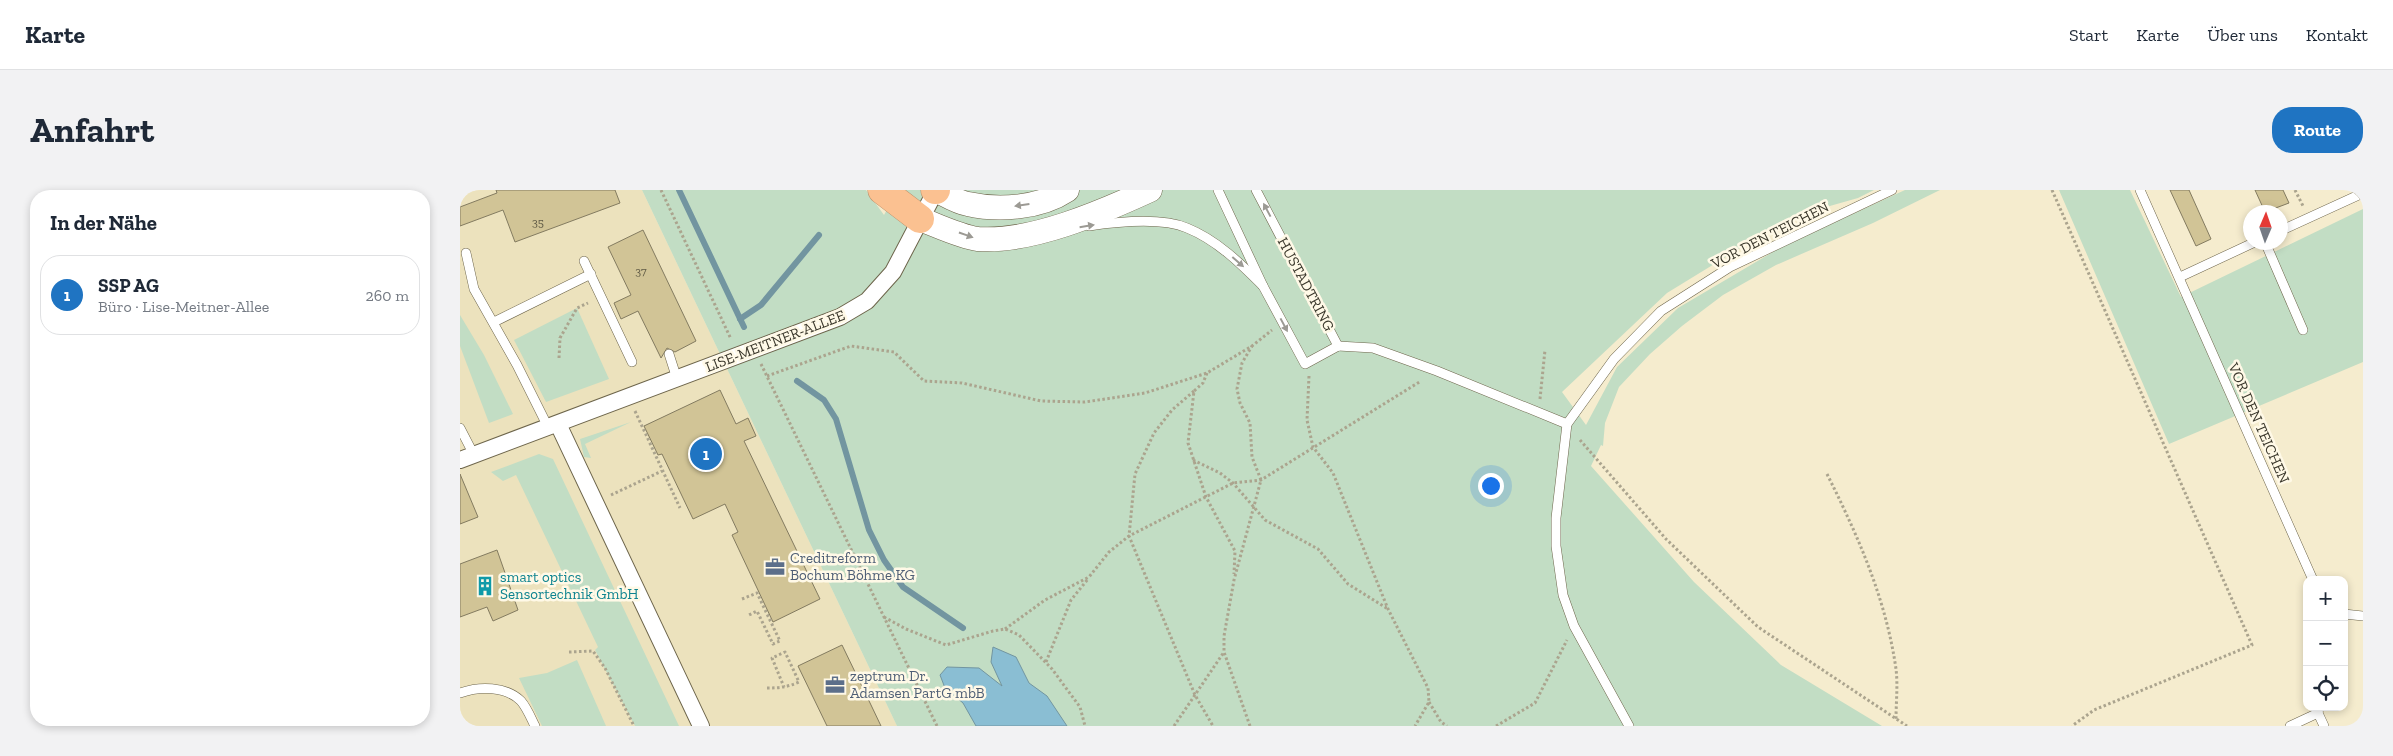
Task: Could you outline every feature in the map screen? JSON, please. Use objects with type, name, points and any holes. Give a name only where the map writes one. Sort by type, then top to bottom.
[{"type":"highway","points":[[882,190],[920,220]]},
{"type":"street","name":"LISE-MEITNER-ALLEE","points":[[467,457],[840,317],[867,301],[893,272],[935,190]]},
{"type":"street","points":[[935,190],[967,204],[1000,208],[1057,197],[1067,190]]},
{"type":"street","points":[[920,220],[977,239],[1022,237],[1055,227],[1150,190]]},
{"type":"street","points":[[553,425],[594,503],[701,726]]},
{"type":"lane","points":[[1218,190],[1263,286],[1307,362]]},
{"type":"lane","name":"HUSTADTRING","points":[[1256,190],[1338,346],[1307,362]]},
{"type":"lane","name":"VOR DEN TEICHEN","points":[[1629,726],[1574,626],[1563,595],[1556,546],[1556,518],[1567,424],[1614,359],[1661,311],[1730,267],[1892,190]]},
{"type":"lane","name":"VOR DEN TEICHEN","points":[[2140,190],[2311,576]]},
{"type":"lane","points":[[2288,227],[2363,193]]},
{"type":"lane","points":[[1022,237],[1097,225],[1143,221],[1186,227],[1214,242],[1263,286]]},
{"type":"lane","points":[[2180,277],[2243,248]]},
{"type":"lane","points":[[2268,250],[2303,330]]},
{"type":"lane","points":[[466,253],[474,289],[553,425]]},
{"type":"lane","points":[[584,261],[632,362]]},
{"type":"lane","points":[[494,322],[591,274]]},
{"type":"lane","points":[[1338,346],[1373,348],[1437,371],[1567,424]]},
{"type":"lane","points":[[669,354],[677,379]]},
{"type":"lane","points":[[460,428],[467,457]]},
{"type":"lane","points":[[2348,614],[2363,616]]},
{"type":"lane","points":[[460,693],[485,689],[509,694],[522,702],[535,726]]},
{"type":"lane","points":[[2290,726],[2317,711]]},
{"type":"lane","points":[[2319,711],[2324,726]]},
{"type":"path","points":[[661,190],[727,328],[738,356]]},
{"type":"path","points":[[2052,190],[2252,645],[2094,710],[2072,726]]},
{"type":"path","points":[[559,358],[560,338],[577,308],[601,297]]},
{"type":"path","points":[[767,376],[852,346],[894,352],[924,380],[962,383],[1041,401],[1085,402],[1145,393],[1208,373],[1252,346],[1263,335],[1283,323]]},
{"type":"path","points":[[1250,726],[1224,652],[1226,619],[1234,580],[1261,480],[1252,457],[1250,423],[1240,403],[1237,390],[1242,363],[1252,346]]},
{"type":"path","points":[[754,350],[937,726]]},
{"type":"path","points":[[1539,412],[1544,350]]},
{"type":"path","points":[[1307,362],[1307,420],[1313,447],[1333,473],[1388,609],[1428,688],[1429,702],[1441,722],[1447,726]]},
{"type":"path","points":[[1046,662],[1071,600],[1109,552],[1129,536],[1234,483],[1261,480],[1437,371]]},
{"type":"path","points":[[1208,373],[1203,383],[1172,410],[1154,433],[1134,474],[1129,536],[1195,695],[1213,726]]},
{"type":"path","points":[[1194,391],[1188,443],[1206,497],[1235,551],[1234,580]]},
{"type":"path","points":[[628,397],[680,508]]},
{"type":"path","points":[[1567,424],[1666,539],[1758,627],[1907,726]]},
{"type":"path","points":[[1193,460],[1220,473],[1234,483],[1265,520],[1318,549],[1348,584],[1388,609]]},
{"type":"path","points":[[594,503],[662,471]]},
{"type":"path","points":[[1827,474],[1859,538],[1882,602],[1896,670],[1896,719]]},
{"type":"path","points":[[884,617],[906,629],[946,644],[1005,629],[1045,600],[1090,577]]},
{"type":"path","points":[[742,599],[757,593],[780,641],[773,644],[757,611],[749,615]]},
{"type":"path","points":[[1496,726],[1535,703],[1574,626]]},
{"type":"path","points":[[1005,629],[1019,635],[1046,662],[1080,707],[1085,726]]},
{"type":"path","points":[[570,652],[593,651],[605,668],[634,726]]},
{"type":"path","points":[[767,688],[784,687],[799,682],[785,652],[772,658],[784,687]]},
{"type":"path","points":[[1174,726],[1224,652]]},
{"type":"path","points":[[1415,726],[1429,702]]},
{"type":"path","points":[[1082,726],[1084,721]]},
{"type":"shaded area","points":[[460,190],[642,190],[897,726],[460,726]]},
{"type":"green space","points":[[642,190],[866,190],[884,215],[898,190],[1874,190],[1858,198],[1791,217],[1667,293],[1562,392],[1586,425],[1617,367],[1678,308],[1783,246],[1905,190],[1940,190],[1873,223],[1776,265],[1723,295],[1682,326],[1650,354],[1619,387],[1605,423],[1603,446],[1601,445],[1591,466],[1694,582],[1781,665],[1882,726],[897,726]]},
{"type":"green space","points":[[2059,190],[2130,190],[2181,297],[2278,250],[2288,250],[2288,245],[2363,209],[2363,362],[2169,444]]},
{"type":"green space","points":[[577,308],[609,379],[546,402],[514,340]]},
{"type":"green space","points":[[460,315],[484,355],[513,414],[489,423],[460,346]]},
{"type":"green space","points":[[631,422],[585,444],[591,458],[584,457],[580,439]]},
{"type":"green space","points":[[539,454],[553,459],[679,726],[635,726],[595,650],[598,647],[516,475],[503,481],[491,472]]},
{"type":"green space","points":[[577,660],[606,726],[542,726],[519,678],[547,673]]},
{"type":"water","points":[[993,647],[1016,657],[1029,683],[1047,696],[1067,726],[976,726],[963,703],[945,688],[940,675],[947,667],[979,668],[1002,686],[991,662]]},
{"type":"building","points":[[496,190],[615,190],[620,203],[515,242],[503,210],[460,226],[460,207],[497,193]]},
{"type":"building","points":[[2170,190],[2189,190],[2211,239],[2196,246]]},
{"type":"building","points":[[2255,190],[2283,190],[2289,203],[2284,205],[2262,205]]},
{"type":"building","points":[[643,230],[696,341],[675,352],[667,348],[661,358],[638,311],[621,319],[614,303],[631,295],[608,247]]},
{"type":"building","points":[[720,390],[736,424],[748,418],[756,436],[744,441],[820,599],[773,622],[732,535],[738,532],[725,504],[693,519],[662,454],[658,455],[644,426]]},
{"type":"building","points":[[460,474],[478,517],[460,524]]},
{"type":"building","name":"smart optics Sensortechnik GmbH","points":[[497,550],[518,610],[493,621],[487,607],[460,617],[460,564]]},
{"type":"building","name":"zeptrum Dr. Adamsen PartG mbB","points":[[842,645],[881,726],[827,726],[798,666]]},
{"type":"waterway","points":[[679,190],[744,327]]},
{"type":"waterway","points":[[740,319],[761,305],[819,235]]},
{"type":"waterway","points":[[797,381],[824,400],[836,419],[869,530],[884,560],[903,587],[963,628]]},
{"type":"place","name":"SSP AG","points":[[706,454]]},
{"type":"place","name":"Creditreform Bochum Böhme KG","points":[[775,567]]},
{"type":"place","name":"smart optics Sensortechnik GmbH","points":[[485,586]]},
{"type":"place","name":"zeptrum Dr. Adamsen PartG mbB","points":[[835,685]]}]
